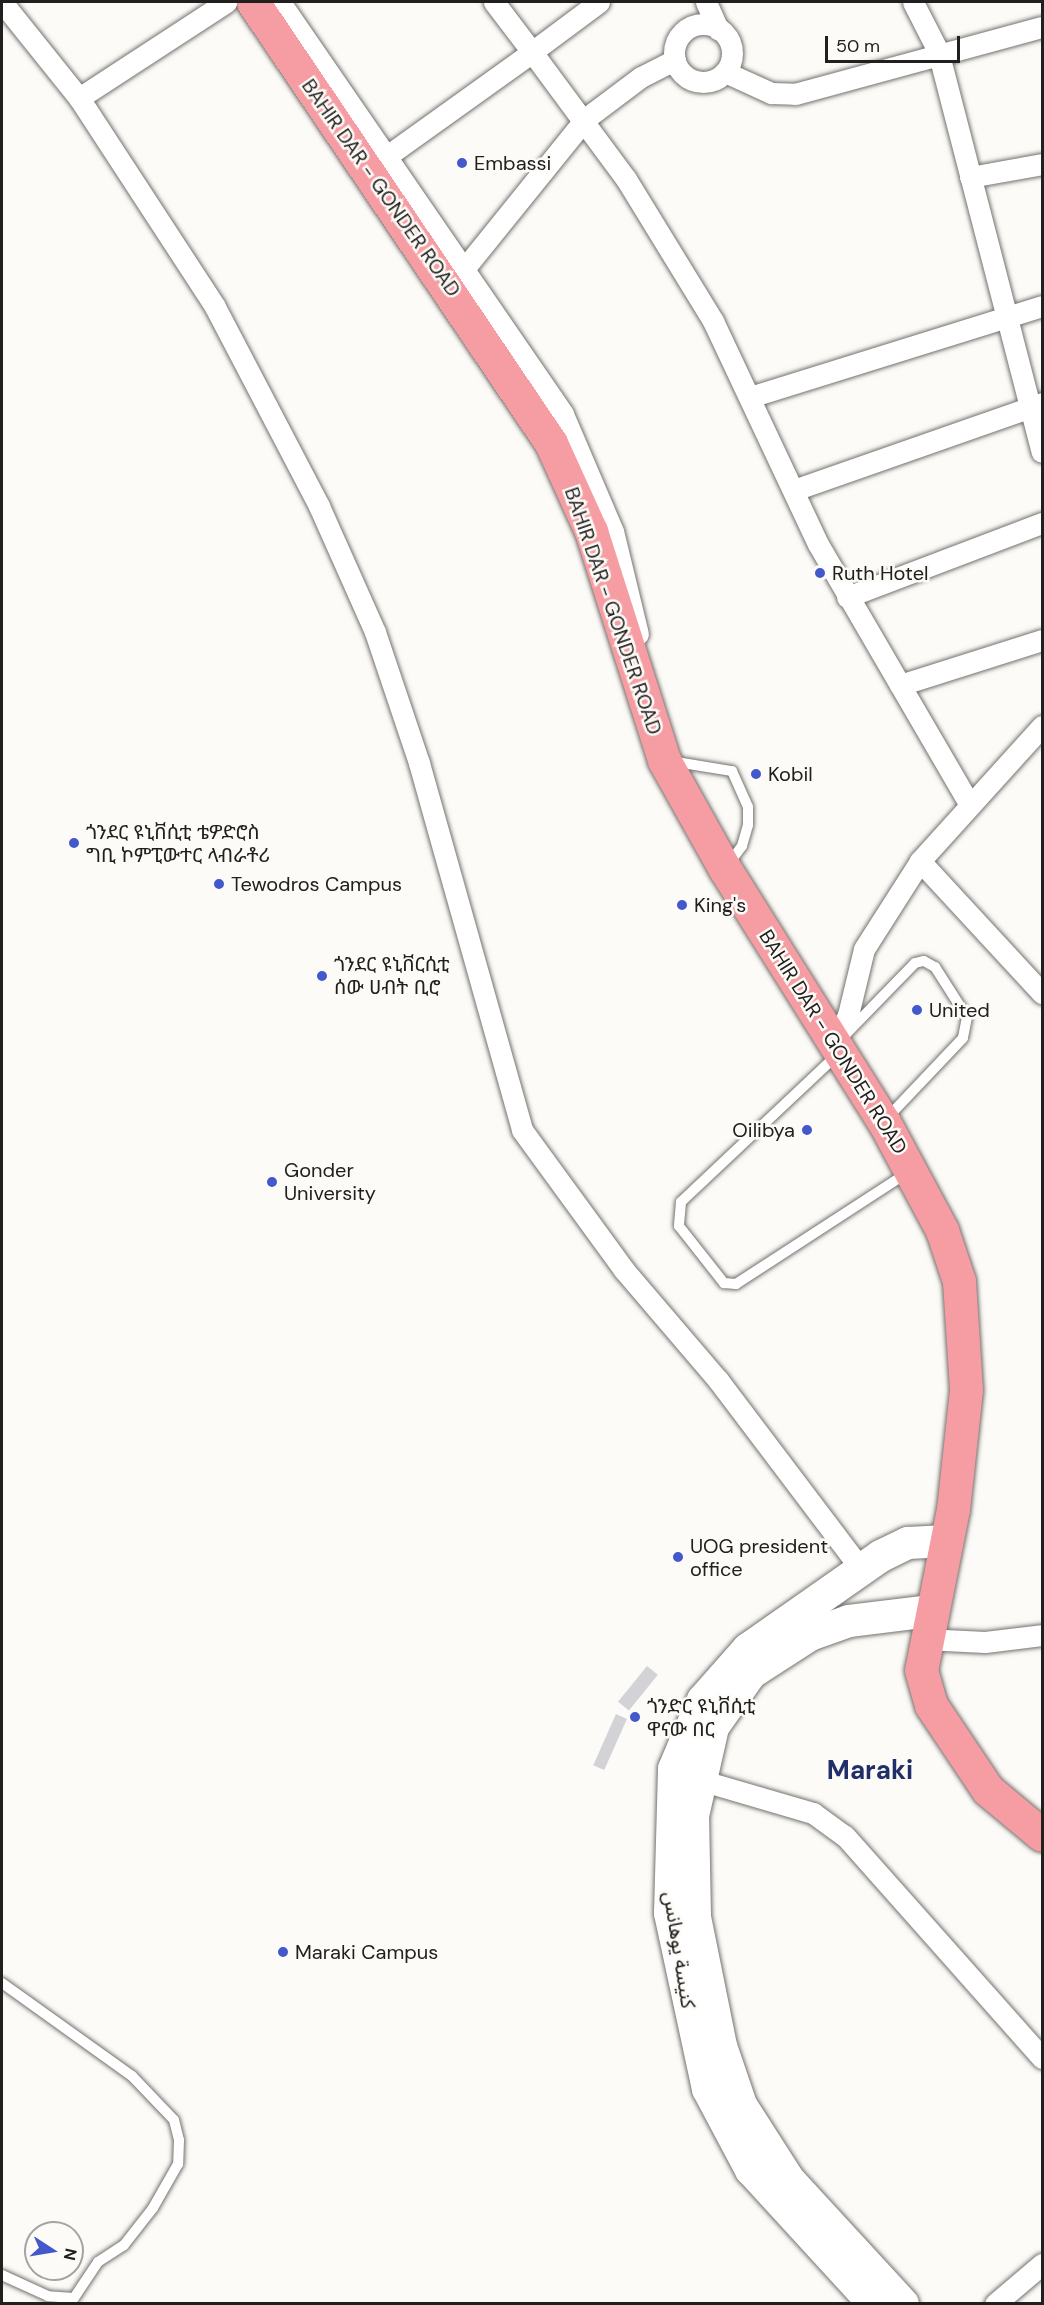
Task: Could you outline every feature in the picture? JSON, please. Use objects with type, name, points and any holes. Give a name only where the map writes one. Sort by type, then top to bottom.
[{"type":"highway","name":"BAHIR DAR - GONDER ROAD","points":[[253,2],[551,444],[591,531],[640,696],[664,760],[725,869],[912,1170],[956,1270],[966,1334],[966,1390],[946,1540],[927,1625],[921,1670],[931,1705],[988,1790],[1042,1835]]},
{"type":"street","points":[[2,2],[80,98],[215,307],[319,506],[375,632],[419,763],[522,1130],[624,1270],[871,1562]]},
{"type":"street","points":[[80,98],[226,2]]},
{"type":"street","points":[[280,2],[540,379],[584,455],[625,570],[641,657],[640,696]]},
{"type":"street","points":[[494,2],[585,119],[713,321],[847,597],[968,802]]},
{"type":"street","points":[[387,156],[599,2]]},
{"type":"street","points":[[706,2],[732,54],[724,72]]},
{"type":"street","points":[[913,2],[938,51],[1006,314],[1036,404],[1042,452]]},
{"type":"street","points":[[718,29],[689,28],[676,43],[675,60],[680,71],[697,82],[724,72],[771,93],[795,94],[938,51],[1042,27]]},
{"type":"street","points":[[464,269],[585,119],[641,77],[675,60]]},
{"type":"street","points":[[970,177],[1042,164]]},
{"type":"street","points":[[750,396],[1006,314],[1042,306]]},
{"type":"street","points":[[794,490],[1036,404]]},
{"type":"street","points":[[847,597],[1042,523]]},
{"type":"street","points":[[900,685],[1042,640]]},
{"type":"street","points":[[836,1050],[848,1016],[864,949],[920,861],[968,802],[1042,726]]},
{"type":"street","points":[[920,861],[1042,993]]},
{"type":"street","name":"كنيسة يوهانس","points":[[874,2304],[751,2170],[727,2132],[694,2041],[682,1904],[674,1769],[703,1700],[871,1562],[908,1543],[946,1540]]},
{"type":"street","points":[[903,2304],[783,2173],[741,2105],[721,2046],[682,1904],[700,1780],[713,1727],[731,1679],[810,1635],[866,1617],[927,1625],[985,1642],[1042,1635]]},
{"type":"street","points":[[700,1780],[813,1813],[845,1836],[1042,2058]]},
{"type":"street","points":[[995,2304],[1042,2264]]},
{"type":"lane","points":[[664,760],[732,771],[748,807],[748,825],[742,846],[725,869]]},
{"type":"lane","points":[[884,1122],[963,1038],[967,1017],[935,967],[915,963],[836,1050],[681,1202],[679,1226],[724,1283],[736,1284],[912,1170]]},
{"type":"lane","points":[[2,1983],[132,2076],[174,2120],[178,2140],[178,2164],[153,2208],[67,2302],[2,2275]]},
{"type":"building","points":[[647,1666],[658,1675],[629,1711],[618,1702]]},
{"type":"building","points":[[616,1714],[627,1719],[604,1770],[593,1765]]},
{"type":"place","name":"Embassi","points":[[462,163]]},
{"type":"place","name":"Ruth Hotel","points":[[820,573]]},
{"type":"place","name":"Kobil","points":[[756,774]]},
{"type":"place","name":"ጎንደር ዩኒቨሲቲ ቴዎድሮስ ግቢ ኮምፒውተር ላብራቶሪ","points":[[74,843]]},
{"type":"place","name":"Tewodros Campus","points":[[219,884]]},
{"type":"place","name":"King's","points":[[682,905]]},
{"type":"place","name":"ጎንደር ዩኒቨርሲቲ ሰው ሀብት ቢሮ","points":[[322,976]]},
{"type":"place","name":"United","points":[[917,1010]]},
{"type":"place","name":"Oilibya","points":[[807,1130]]},
{"type":"place","name":"Gonder University","points":[[272,1182]]},
{"type":"place","name":"UOG president office","points":[[678,1557]]},
{"type":"place","name":"ጎንድር ዩኒቨሲቲ ዋናው በር","points":[[635,1717]]},
{"type":"place","name":"Maraki Campus","points":[[283,1952]]},
{"type":"district","name":"Maraki","points":[[870,1771]]}]
